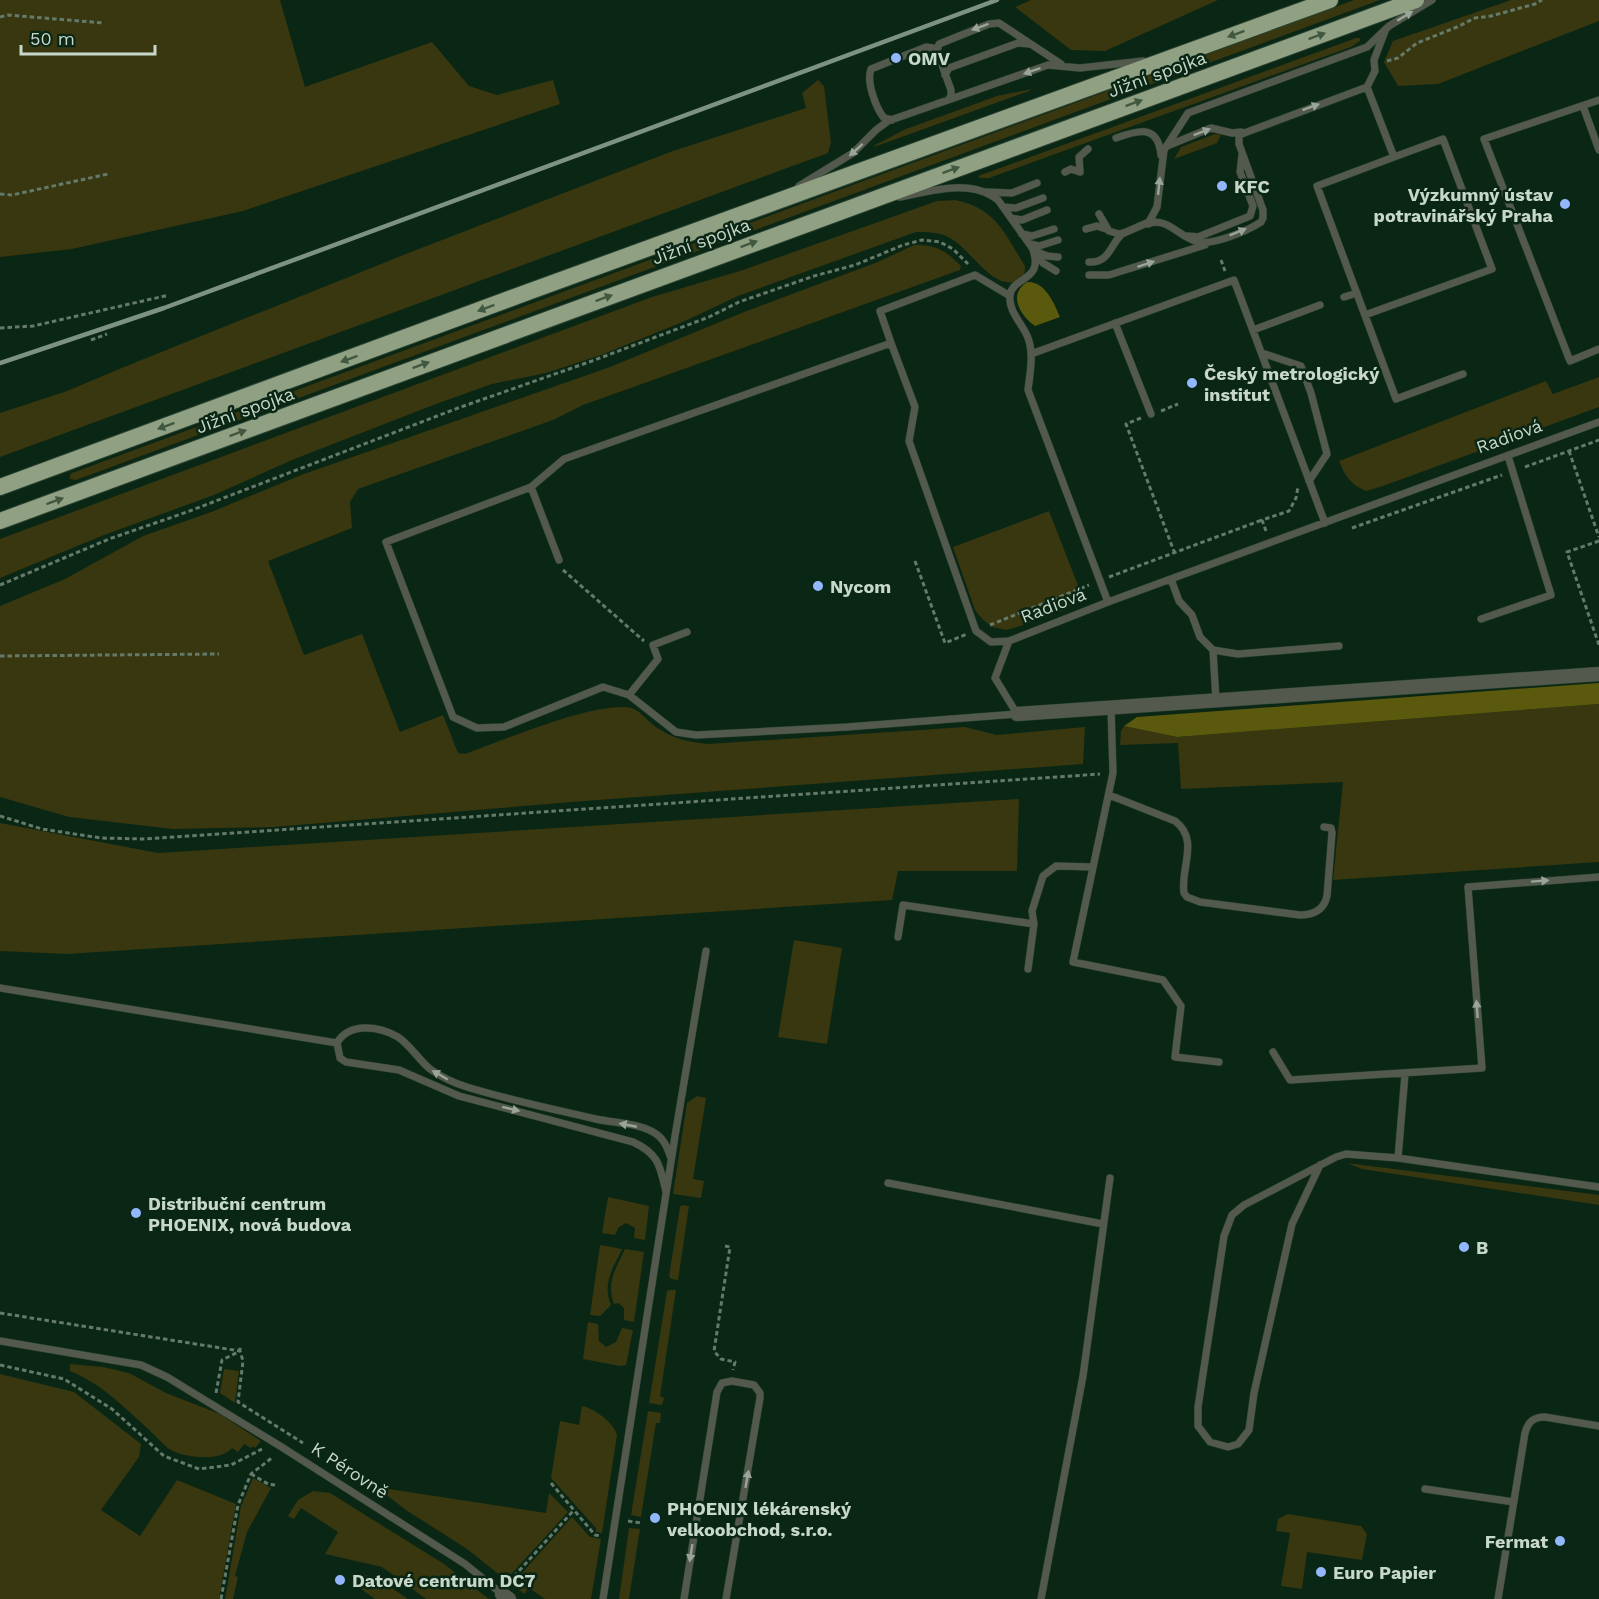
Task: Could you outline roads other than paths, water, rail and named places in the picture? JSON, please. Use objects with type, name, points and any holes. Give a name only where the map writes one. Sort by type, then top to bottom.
[{"type":"highway","name":"Jižní spojka","points":[[0,487],[1330,0]]},
{"type":"highway","name":"Jižní spojka","points":[[0,521],[1416,0]]},
{"type":"street","points":[[1017,714],[1599,674]]},
{"type":"lane","points":[[1145,225],[1152,218],[1157,207],[1163,154],[1188,113],[1354,52],[1373,42],[1389,26],[1432,0]]},
{"type":"lane","points":[[937,51],[941,42],[996,22],[1067,66]]},
{"type":"lane","points":[[1163,154],[1173,143],[1211,128],[1232,133],[1243,132],[1367,87],[1375,71],[1374,63],[1389,26]]},
{"type":"lane","points":[[945,75],[949,68],[1018,43],[1032,45]]},
{"type":"lane","points":[[892,120],[884,118],[879,111],[869,79],[871,69],[926,47],[937,51],[951,93],[947,100]]},
{"type":"lane","points":[[766,206],[845,159],[882,125],[892,120],[1048,65],[1094,67],[1172,57]]},
{"type":"lane","points":[[1367,87],[1394,157]]},
{"type":"lane","points":[[1599,100],[1484,139],[1570,361],[1599,349]]},
{"type":"lane","points":[[1583,106],[1599,150]]},
{"type":"lane","points":[[1116,138],[1137,131],[1150,133],[1158,141],[1163,154]]},
{"type":"lane","points":[[1124,233],[1116,240],[1097,273],[1088,275],[1109,275],[1211,243],[1257,225],[1263,218],[1263,210],[1238,138],[1243,132]]},
{"type":"lane","points":[[1365,315],[1492,269],[1443,139],[1317,186],[1396,399],[1463,374]]},
{"type":"lane","points":[[1065,172],[1071,169],[1080,172],[1078,157],[1088,149]]},
{"type":"lane","points":[[1180,234],[1198,237],[1251,216],[1253,206],[1240,172],[1242,152]]},
{"type":"lane","points":[[856,205],[946,189],[1012,193],[1037,183]]},
{"type":"lane","points":[[984,192],[994,197],[1046,266],[1056,271]]},
{"type":"lane","points":[[1001,206],[1016,208],[1043,198]]},
{"type":"lane","points":[[1009,216],[1022,220],[1047,210]]},
{"type":"lane","points":[[1097,215],[1108,231]]},
{"type":"lane","points":[[1086,229],[1097,226],[1119,234],[1153,222],[1163,222],[1191,240],[1211,243]]},
{"type":"lane","points":[[1022,234],[1032,236],[1054,229]]},
{"type":"lane","points":[[1031,247],[1058,240]]},
{"type":"lane","points":[[1031,247],[1042,254],[1058,257]]},
{"type":"lane","points":[[1031,247],[1036,263],[1034,268],[1013,288],[1010,296],[1012,309],[1028,338],[1031,354],[1028,390],[1108,602]]},
{"type":"lane","points":[[1089,262],[1100,261],[1108,255]]},
{"type":"lane","points":[[1009,641],[991,642],[976,631],[909,441],[915,407],[880,311],[975,274],[1010,296]]},
{"type":"lane","points":[[1031,354],[1234,280],[1324,523]]},
{"type":"lane","points":[[1344,297],[1357,293]]},
{"type":"lane","points":[[1253,330],[1320,305]]},
{"type":"lane","points":[[1115,323],[1151,414]]},
{"type":"lane","points":[[891,343],[564,459],[531,487],[386,542],[453,717],[477,728],[504,727],[603,687],[629,695],[676,732],[696,735],[847,728],[1017,714]]},
{"type":"lane","points":[[1262,353],[1301,366],[1311,393],[1327,454],[1309,482]]},
{"type":"lane","name":"Radiová","points":[[1017,714],[995,678],[1009,641],[1108,602],[1599,422]]},
{"type":"lane","points":[[1480,619],[1551,595],[1508,456]]},
{"type":"lane","points":[[531,487],[559,560]]},
{"type":"lane","points":[[1171,579],[1179,601],[1192,615],[1200,637],[1213,650],[1238,654],[1339,646]]},
{"type":"lane","points":[[629,695],[658,659],[653,645],[687,632]]},
{"type":"lane","points":[[1213,650],[1216,701]]},
{"type":"lane","points":[[1111,708],[1113,773],[1073,962],[1163,980],[1181,1006],[1175,1058],[1219,1062]]},
{"type":"lane","points":[[1109,795],[1175,821],[1183,827],[1187,836],[1188,848],[1184,893],[1187,897],[1200,902],[1300,915],[1316,912],[1325,904],[1327,896],[1332,833],[1331,828],[1324,827]]},
{"type":"lane","points":[[1028,969],[1034,924],[1032,911],[1038,888],[1046,873],[1056,866],[1093,867]]},
{"type":"lane","points":[[1273,1052],[1290,1080],[1482,1068],[1468,887],[1599,877]]},
{"type":"lane","points":[[898,937],[903,905],[1034,924]]},
{"type":"lane","points":[[603,1599],[671,1158],[706,951]]},
{"type":"lane","points":[[0,988],[337,1043]]},
{"type":"lane","points":[[666,1192],[657,1160],[647,1149],[633,1142],[459,1096],[399,1070],[346,1062],[340,1059],[337,1043],[341,1036],[350,1030],[361,1027],[387,1033],[399,1038],[431,1069],[454,1082],[597,1119],[642,1127],[664,1141],[671,1158]]},
{"type":"lane","points":[[1398,1158],[1405,1074]]},
{"type":"lane","points":[[1320,1165],[1292,1224],[1254,1393],[1249,1430],[1238,1444],[1228,1447],[1210,1442],[1198,1426],[1198,1407],[1227,1224],[1232,1215],[1244,1205],[1320,1165],[1346,1154],[1398,1158],[1599,1187]]},
{"type":"lane","points":[[1041,1599],[1083,1376],[1110,1178]]},
{"type":"lane","points":[[888,1183],[1103,1224]]},
{"type":"lane","name":"K Pérovně","points":[[0,1341],[141,1365],[167,1377],[274,1442],[465,1564],[504,1595]]},
{"type":"lane","points":[[684,1599],[717,1392],[722,1383],[732,1381],[754,1385],[760,1393],[760,1398],[726,1599]]},
{"type":"lane","points":[[1498,1599],[1525,1433],[1532,1420],[1545,1418],[1599,1426]]},
{"type":"lane","points":[[1425,1489],[1514,1502]]},
{"type":"railway","points":[[0,363],[164,308],[997,0]]},
{"type":"place","name":"OMV","points":[[896,58]]},
{"type":"place","name":"KFC","points":[[1222,186]]},
{"type":"place","name":"Výzkumný ústav potravinářský Praha","points":[[1565,204]]},
{"type":"place","name":"Český metrologický institut","points":[[1192,383]]},
{"type":"place","name":"Nycom","points":[[818,586]]},
{"type":"place","name":"Distribuční centrum PHOENIX, nová budova","points":[[136,1213]]},
{"type":"place","name":"B","points":[[1464,1247]]},
{"type":"place","name":"PHOENIX lékárenský velkoobchod, s.r.o.","points":[[655,1518]]},
{"type":"place","name":"Fermat","points":[[1560,1541]]},
{"type":"place","name":"Euro Papier","points":[[1321,1572]]},
{"type":"place","name":"Datové centrum DC7","points":[[340,1580]]}]
